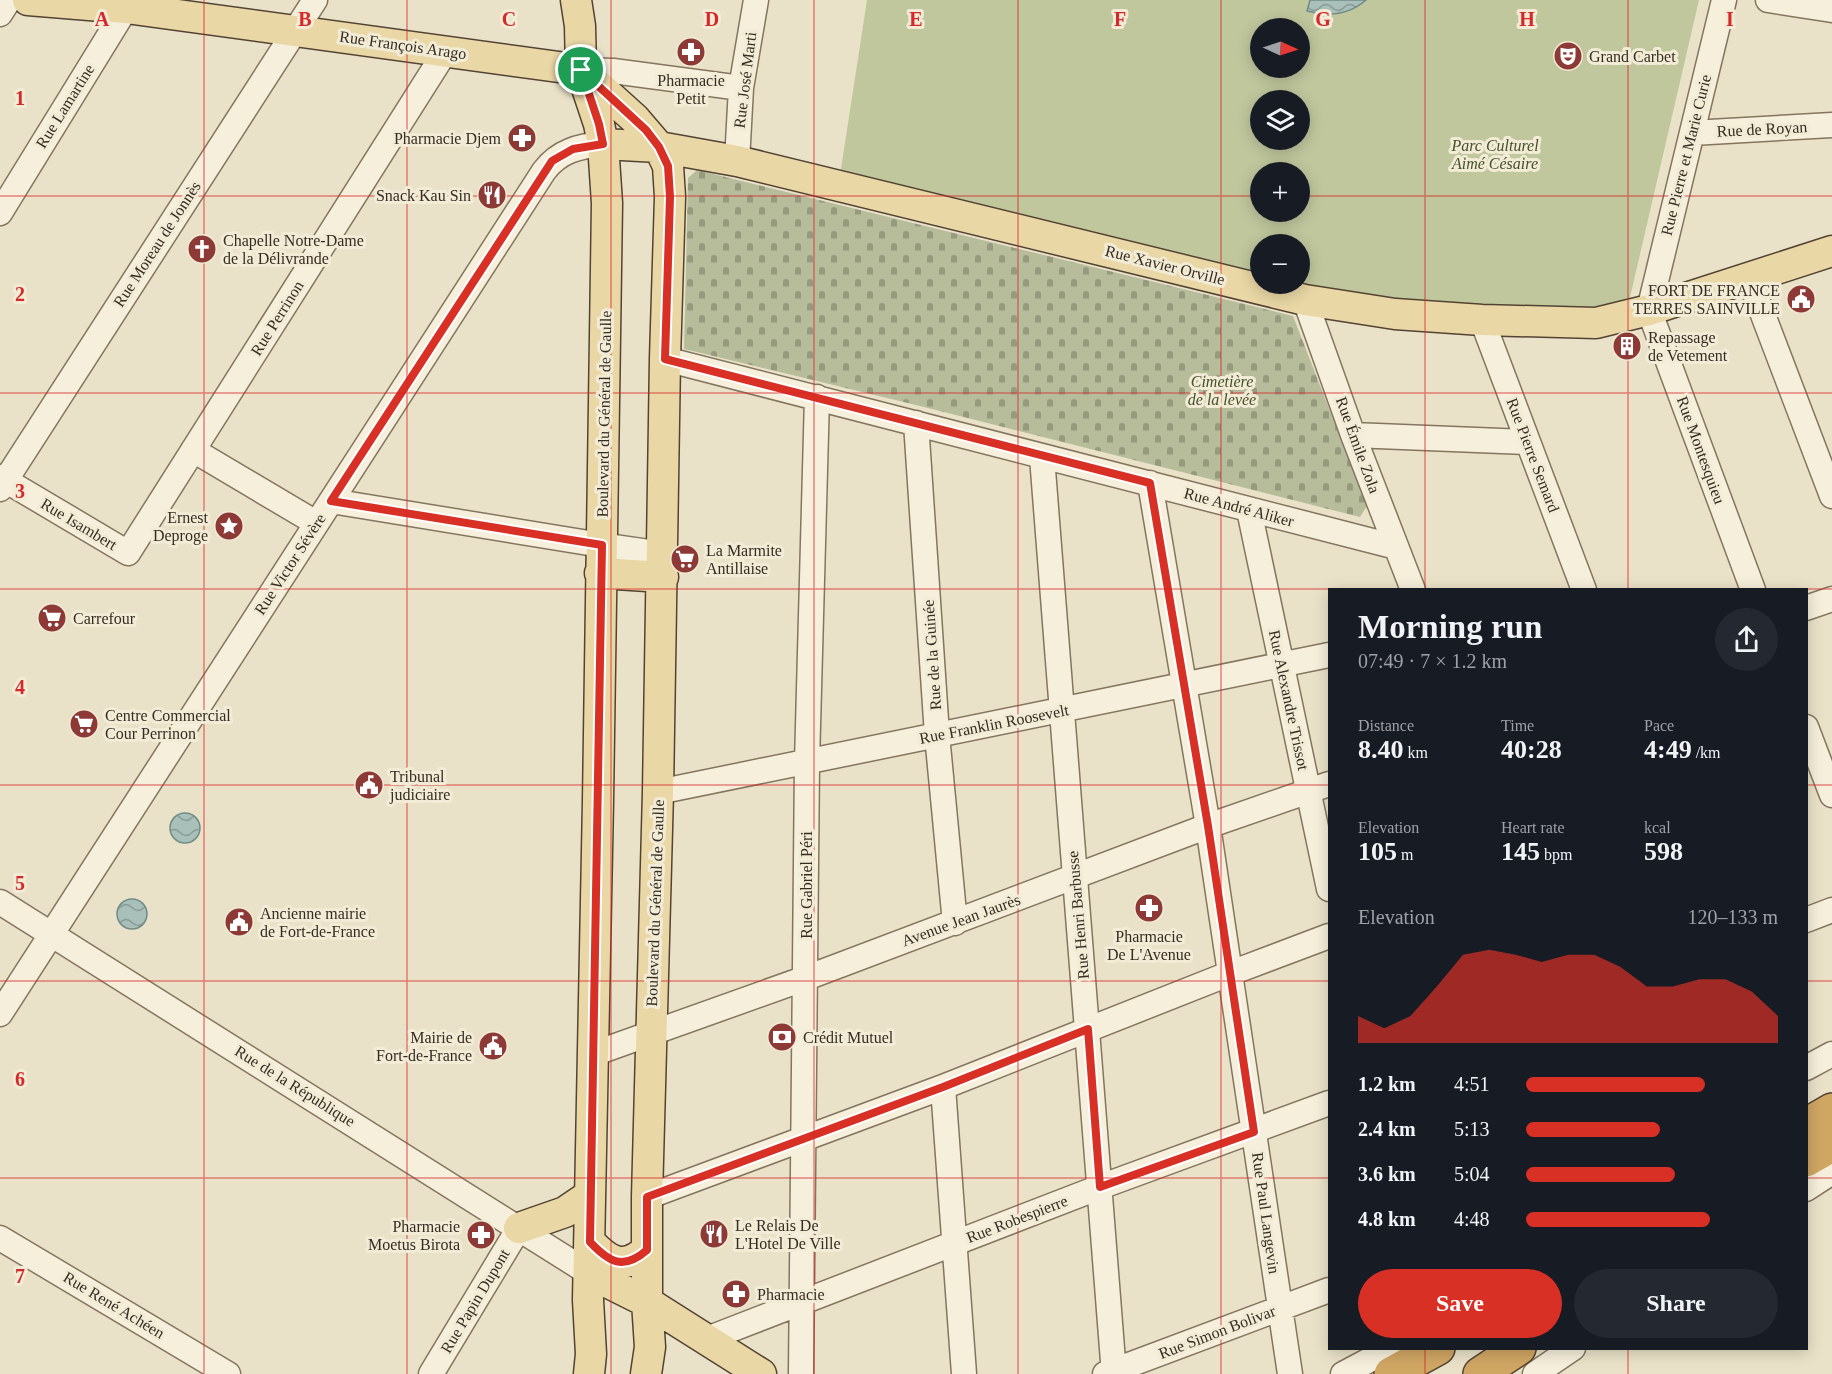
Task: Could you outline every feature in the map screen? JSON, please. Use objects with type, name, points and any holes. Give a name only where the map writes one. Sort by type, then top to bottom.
[{"type":"highway","points":[[1808,1124],[1832,1110]]},
{"type":"highway","points":[[1808,1159],[1832,1145]]},
{"type":"highway","points":[[1391,1374],[1434,1350]]},
{"type":"highway","points":[[1415,1374],[1450,1350]]},
{"type":"highway","points":[[1480,1374],[1516,1350]]},
{"type":"highway","points":[[1486,1374],[1516,1350]]},
{"type":"main road","name":"Rue François Arago","points":[[28,0],[128,4],[581,70]]},
{"type":"main road","name":"Boulevard du Général de Gaulle","points":[[576,0],[580,26],[581,70],[599,124],[603,144],[607,203],[588,1300],[591,1354],[589,1374]]},
{"type":"main road","points":[[581,70],[635,119],[659,147]]},
{"type":"main road","name":"Rue Xavier Orville","points":[[603,144],[659,147],[737,160],[1305,300],[1395,314],[1482,320],[1596,323],[1649,310],[1832,251]]},
{"type":"main road","name":"Boulevard du Général de Gaulle","points":[[646,1374],[650,1347],[647,1302],[647,1197],[670,197],[668,166],[659,147]]},
{"type":"main road","points":[[601,559],[663,565]]},
{"type":"main road","points":[[519,1228],[565,1212],[590,1196]]},
{"type":"main road","points":[[590,1242],[604,1256],[615,1262],[633,1260],[647,1250]]},
{"type":"main road","points":[[589,1272],[647,1302],[761,1374]]},
{"type":"street","points":[[0,15],[9,0]]},
{"type":"street","name":"Rue Moreau de Jonnès","points":[[2,482],[315,0]]},
{"type":"street","name":"Rue José Marti","points":[[737,160],[741,88],[756,0]]},
{"type":"street","name":"Rue Pierre et Marie Curie","points":[[1649,310],[1724,0]]},
{"type":"street","points":[[1768,0],[1832,10]]},
{"type":"street","name":"Rue Lamartine","points":[[0,213],[128,4]]},
{"type":"street","name":"Rue Perrinon","points":[[128,553],[445,52]]},
{"type":"street","name":"Rue François Arago","points":[[581,70],[613,71],[741,88]]},
{"type":"street","name":"Rue de Royan","points":[[1692,133],[1832,125]]},
{"type":"street","name":"Rue Victor Sévère","points":[[0,1014],[552,161],[573,149],[603,144]]},
{"type":"street","points":[[1749,278],[1832,496]]},
{"type":"street","name":"Rue Émile Zola","points":[[1305,300],[1353,435],[1412,588]]},
{"type":"street","name":"Rue Montesquieu","points":[[1649,310],[1752,588]]},
{"type":"street","name":"Rue Pierre Semard","points":[[1482,320],[1583,588]]},
{"type":"street","name":"Rue André Aliker","points":[[665,359],[1396,547]]},
{"type":"street","name":"Rue Gabriel Péri","points":[[801,1374],[807,762],[817,397]]},
{"type":"street","name":"Rue de la Guinée","points":[[916,423],[937,735],[955,922]]},
{"type":"street","points":[[1353,435],[1527,442]]},
{"type":"street","points":[[193,450],[316,523]]},
{"type":"street","name":"Rue Henri Barbusse","points":[[1042,457],[1060,711],[1076,878],[1100,1187],[1111,1373]]},
{"type":"street","name":"Rue Isambert","points":[[2,482],[128,553]]},
{"type":"street","name":"Rue Paul Langevin","points":[[1150,483],[1231,972],[1290,1374]]},
{"type":"street","points":[[331,501],[601,559]]},
{"type":"street","name":"Rue Alexandre Trissot","points":[[1249,510],[1281,665],[1319,788],[1328,879]]},
{"type":"street","points":[[1808,607],[1832,599]]},
{"type":"street","name":"Rue Franklin Roosevelt","points":[[658,792],[1328,655]]},
{"type":"street","points":[[1808,731],[1818,749],[1832,795]]},
{"type":"street","name":"Avenue Jean Jaurès","points":[[592,1054],[806,978],[1076,878],[1208,826],[1319,788]]},
{"type":"street","name":"Rue de la République","points":[[0,902],[589,1272]]},
{"type":"street","points":[[1808,919],[1832,910]]},
{"type":"street","points":[[647,1197],[943,1087],[1231,972],[1328,936]]},
{"type":"street","points":[[1808,1067],[1832,1054]]},
{"type":"street","points":[[943,1087],[964,1374]]},
{"type":"street","name":"Rue Robespierre","points":[[707,1339],[1100,1187],[1328,1103]]},
{"type":"street","points":[[1808,1188],[1832,1172]]},
{"type":"street","name":"Rue Papin Dupont","points":[[431,1374],[519,1228]]},
{"type":"street","name":"Rue René Achéen","points":[[0,1238],[228,1374]]},
{"type":"street","name":"Rue Simon Bolivar","points":[[1111,1373],[1328,1290]]},
{"type":"street","points":[[1343,1374],[1388,1350]]},
{"type":"street","points":[[1535,1374],[1570,1350]]},
{"type":"green space","name":"Parc Culturel Aimé Césaire","points":[[867,0],[1699,0],[1628,306],[1587,315],[1407,303],[1310,287],[1310,234],[1250,234],[1250,273],[840,175]]},
{"type":"green space","name":"Cimetière de la levée","points":[[697,170],[1293,316],[1367,506],[1360,517],[684,349],[688,178]]},
{"type":"water","points":[[1310,0],[1366,0],[1346,12],[1323,14],[1307,11]]},
{"type":"water","points":[[185,813],[191,814],[199,822],[199,834],[191,842],[185,843],[179,842],[171,834],[170,828],[171,822],[179,814]]},
{"type":"water","points":[[132,899],[138,900],[146,908],[146,920],[138,928],[132,929],[126,928],[118,920],[117,914],[118,908],[126,900]]},
{"type":"place","name":"Pharmacie Petit","points":[[691,52]]},
{"type":"place","name":"Grand Carbet","points":[[1568,56]]},
{"type":"place","name":"Pharmacie Djem","points":[[522,138]]},
{"type":"place","name":"Snack Kau Sin","points":[[492,195]]},
{"type":"place","name":"Chapelle Notre-Dame de la Délivrande","points":[[202,249]]},
{"type":"place","name":"FORT DE FRANCE TERRES SAINVILLE","points":[[1801,299]]},
{"type":"place","name":"Repassage de Vetement","points":[[1627,346]]},
{"type":"place","name":"Ernest Deproge","points":[[229,526]]},
{"type":"place","name":"La Marmite Antillaise","points":[[685,559]]},
{"type":"place","name":"Carrefour","points":[[52,618]]},
{"type":"place","name":"Centre Commercial Cour Perrinon","points":[[84,724]]},
{"type":"place","name":"Tribunal judiciaire","points":[[369,785]]},
{"type":"place","name":"Pharmacie De L'Avenue","points":[[1149,908]]},
{"type":"place","name":"Ancienne mairie de Fort-de-France","points":[[239,922]]},
{"type":"place","name":"Crédit Mutuel","points":[[782,1037]]},
{"type":"place","name":"Mairie de Fort-de-France","points":[[493,1046]]},
{"type":"place","name":"Le Relais De L'Hotel De Ville","points":[[714,1234]]},
{"type":"place","name":"Pharmacie Moetus Birota","points":[[481,1235]]},
{"type":"place","name":"Pharmacie","points":[[736,1294]]},
{"type":"route","points":[[581,70],[646,130],[659,147],[668,166],[670,197],[665,359],[1150,483],[1208,826],[1254,1132],[1100,1187],[1088,1029],[943,1087],[647,1197],[647,1250],[633,1260],[615,1262],[604,1256],[590,1242],[602,545],[331,501],[552,161],[573,149],[603,144],[599,124],[581,70]]}]
